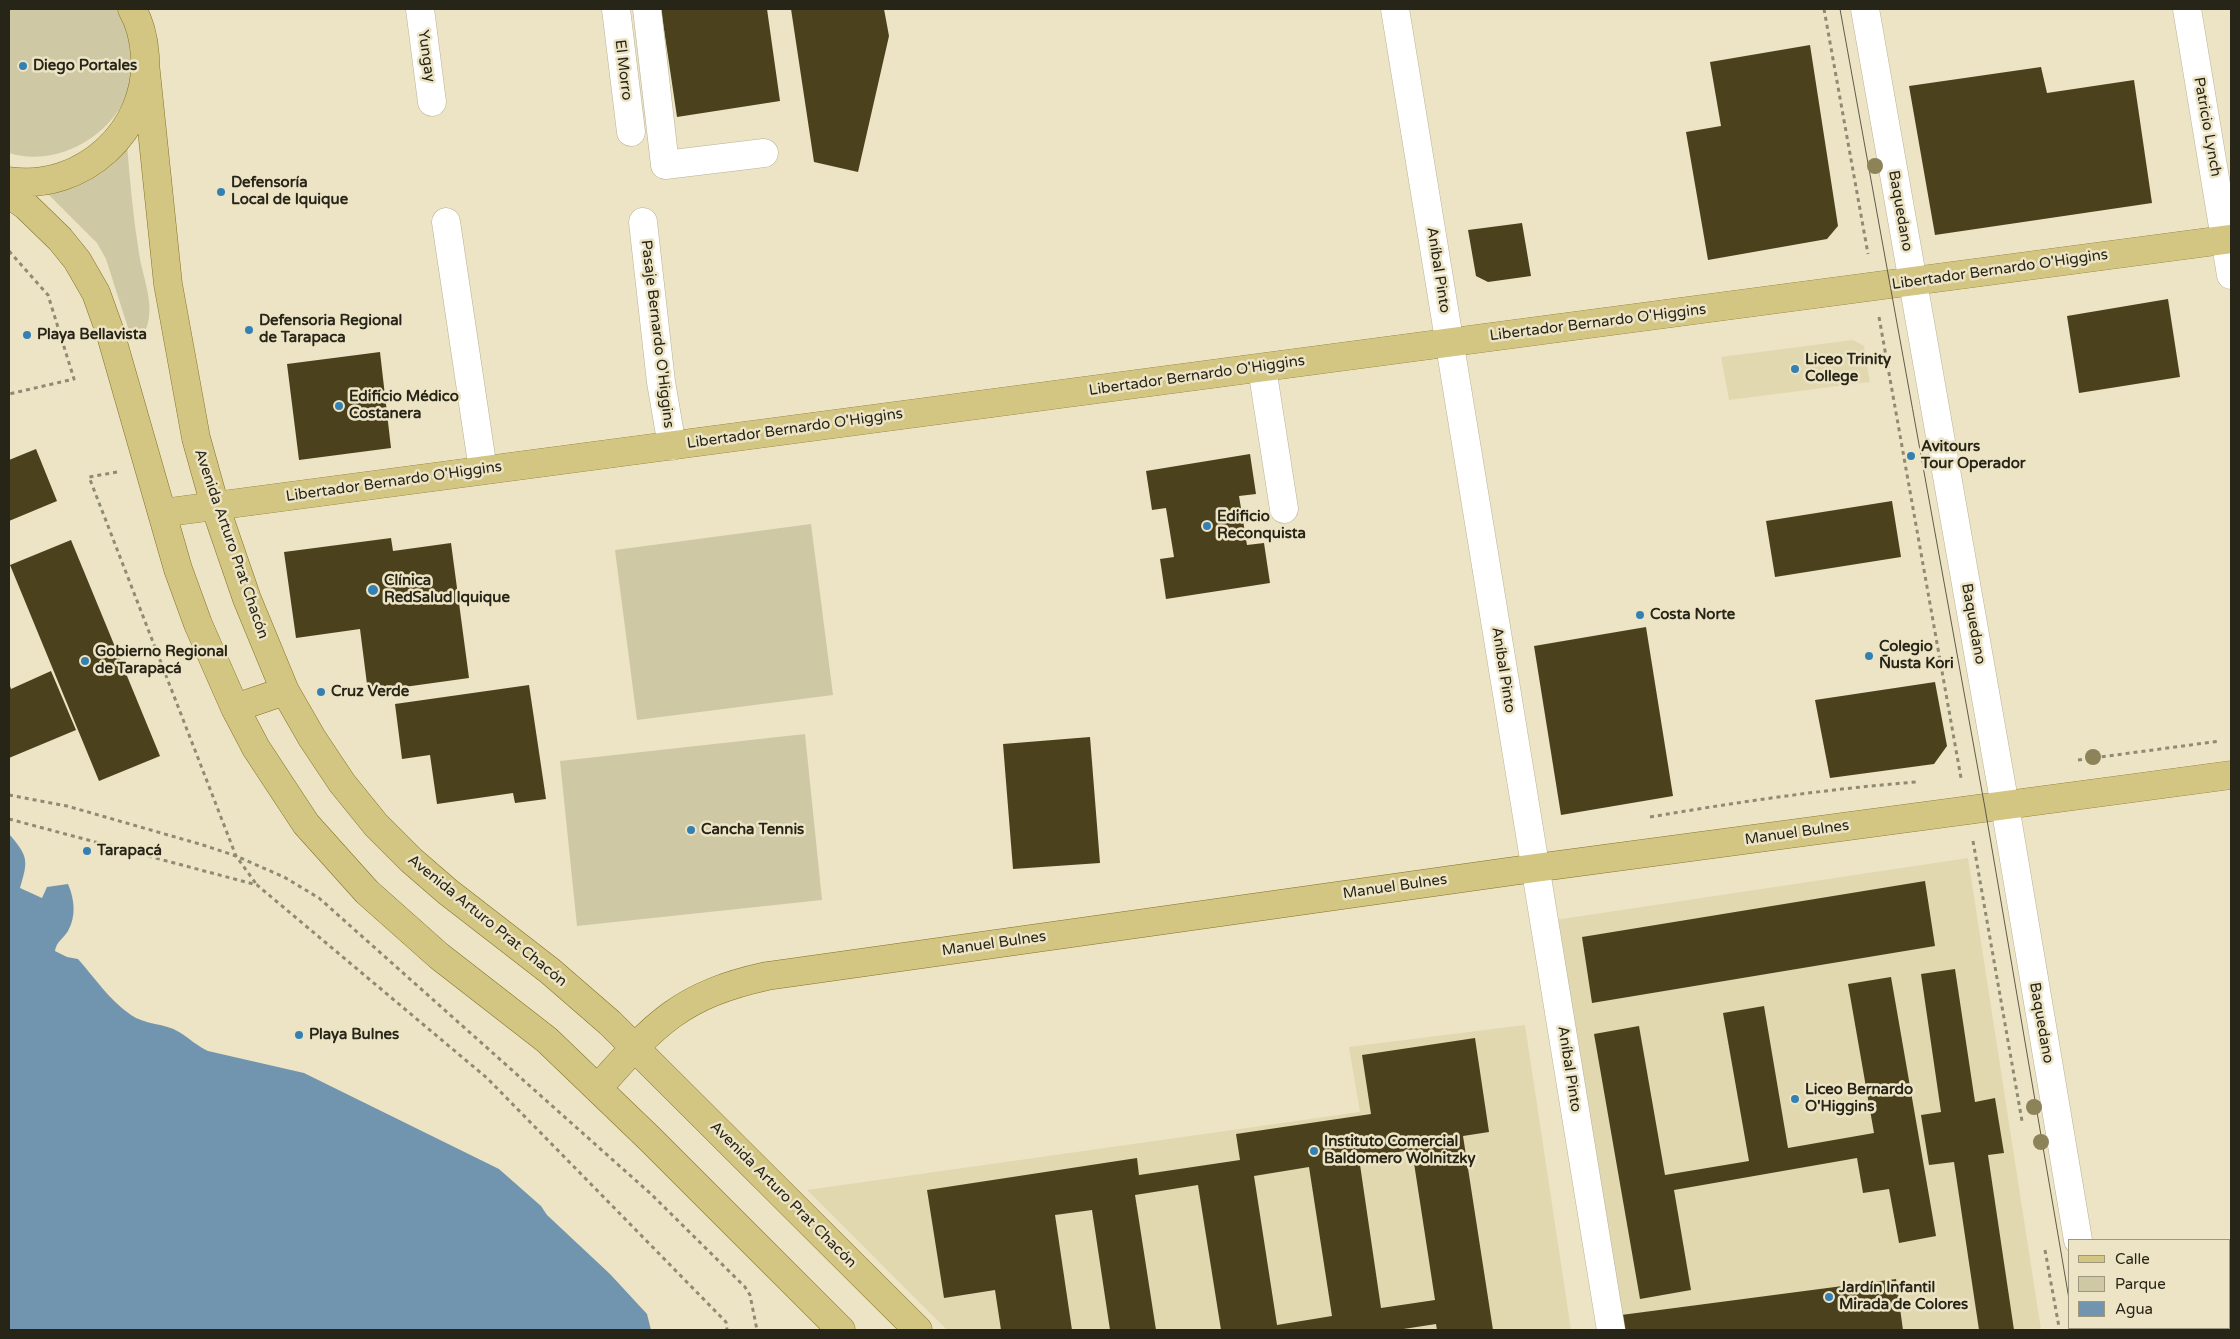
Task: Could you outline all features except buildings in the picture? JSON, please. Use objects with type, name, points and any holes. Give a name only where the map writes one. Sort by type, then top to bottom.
[{"type":"main road","points":[[9,181],[28,182],[61,177],[77,171],[105,153],[117,141],[135,112],[141,96],[145,63],[139,15]]},
{"type":"main road","name":"Avenida Arturo Prat Chacón","points":[[145,63],[168,284],[196,438],[215,506],[247,599],[285,691],[312,738],[342,783],[397,846],[448,892],[550,971],[635,1047],[918,1330]]},
{"type":"main road","points":[[9,194],[26,206],[60,239],[87,276],[104,312],[162,513],[198,624],[235,708],[280,787],[334,858],[366,892],[439,956],[541,1035],[598,1088],[842,1330]]},
{"type":"main road","name":"Libertador Bernardo O'Higgins","points":[[162,513],[2228,239]]},
{"type":"main road","points":[[235,708],[285,691]]},
{"type":"main road","name":"Manuel Bulnes","points":[[598,1088],[650,1031],[686,1004],[711,991],[767,976],[1535,868],[2231,775]]},
{"type":"street","name":"Yungay","points":[[420,9],[432,102]]},
{"type":"street","name":"El Morro","points":[[616,9],[631,132]]},
{"type":"street","points":[[647,9],[665,165],[764,152]]},
{"type":"street","name":"Aníbal Pinto","points":[[1395,9],[1611,1330]]},
{"type":"street","name":"Baquedano","points":[[1865,9],[2005,806],[2078,1239]]},
{"type":"street","name":"Patricio Lynch","points":[[2187,9],[2228,239],[2231,275]]},
{"type":"street","points":[[446,222],[483,470]]},
{"type":"street","name":"Pasaje Bernardo O'Higgins","points":[[643,222],[661,382],[672,446]]},
{"type":"street","points":[[1262,368],[1284,509]]},
{"type":"path","points":[[1824,9],[2023,1124]]},
{"type":"path","points":[[9,251],[48,296],[74,379],[9,394]]},
{"type":"path","points":[[149,467],[89,477],[236,856],[258,885],[487,1078],[726,1322],[727,1330]]},
{"type":"path","points":[[9,795],[67,806],[236,856],[284,877],[319,898],[651,1194],[745,1287],[750,1295],[756,1330]]},
{"type":"path","points":[[9,819],[258,885]]},
{"type":"path","points":[[2044,1242],[2059,1330]]},
{"type":"shaded area","name":"Liceo Trinity College","points":[[1853,340],[1864,346],[1870,382],[1729,400],[1721,357]]},
{"type":"shaded area","name":"Liceo Bernardo O'Higgins","points":[[1968,858],[2041,1330],[1903,1330],[1896,1279],[1621,1315],[1555,920]]},
{"type":"shaded area","name":"Instituto Comercial Baldomero Wolnitzky","points":[[1525,1025],[1571,1330],[947,1330],[807,1190],[1360,1112],[1349,1047]]},
{"type":"green space","points":[[9,9],[121,9],[129,30],[133,53],[133,69],[129,90],[120,109],[107,125],[90,139],[71,149],[51,155],[30,157],[9,153]]},
{"type":"green space","points":[[127,145],[135,226],[150,310],[146,329],[136,333],[129,331],[106,259],[97,243],[43,189]]},
{"type":"green space","points":[[811,524],[833,695],[637,720],[615,550]]},
{"type":"green space","name":"Cancha Tennis","points":[[805,734],[822,900],[577,926],[560,761]]},
{"type":"water","points":[[9,834],[20,848],[25,859],[20,888],[42,898],[47,887],[68,884],[73,902],[71,926],[58,943],[55,951],[67,957],[78,959],[109,996],[123,1009],[142,1021],[173,1029],[208,1051],[304,1073],[499,1169],[541,1206],[547,1215],[610,1274],[647,1314],[651,1330],[9,1330]]},
{"type":"tram line","points":[[1840,9],[1985,808],[2068,1293]]},
{"type":"place","name":"Diego Portales","points":[[23,66]]},
{"type":"place","name":"Defensoría Local de Iquique","points":[[221,192]]},
{"type":"place","name":"Defensoria Regional de Tarapaca","points":[[249,330]]},
{"type":"place","name":"Playa Bellavista","points":[[27,335]]},
{"type":"place","name":"Liceo Trinity College","points":[[1795,369]]},
{"type":"place","name":"Edificio Médico Costanera","points":[[339,406]]},
{"type":"place","name":"Avitours Tour Operador","points":[[1911,456]]},
{"type":"place","name":"Edificio Reconquista","points":[[1207,526]]},
{"type":"place","name":"Clínica RedSalud Iquique","points":[[373,590]]},
{"type":"place","name":"Costa Norte","points":[[1640,615]]},
{"type":"place","name":"Colegio Ñusta Kori","points":[[1869,656]]},
{"type":"place","name":"Gobierno Regional de Tarapacá","points":[[85,661]]},
{"type":"place","name":"Cruz Verde","points":[[321,692]]},
{"type":"place","name":"Cancha Tennis","points":[[691,830]]},
{"type":"place","name":"Tarapacá","points":[[87,851]]},
{"type":"place","name":"Playa Bulnes","points":[[299,1035]]},
{"type":"place","name":"Liceo Bernardo O'Higgins","points":[[1795,1099]]},
{"type":"place","name":"Instituto Comercial Baldomero Wolnitzky","points":[[1314,1151]]},
{"type":"place","name":"Jardín Infantil Mirada de Colores","points":[[1829,1297]]}]
